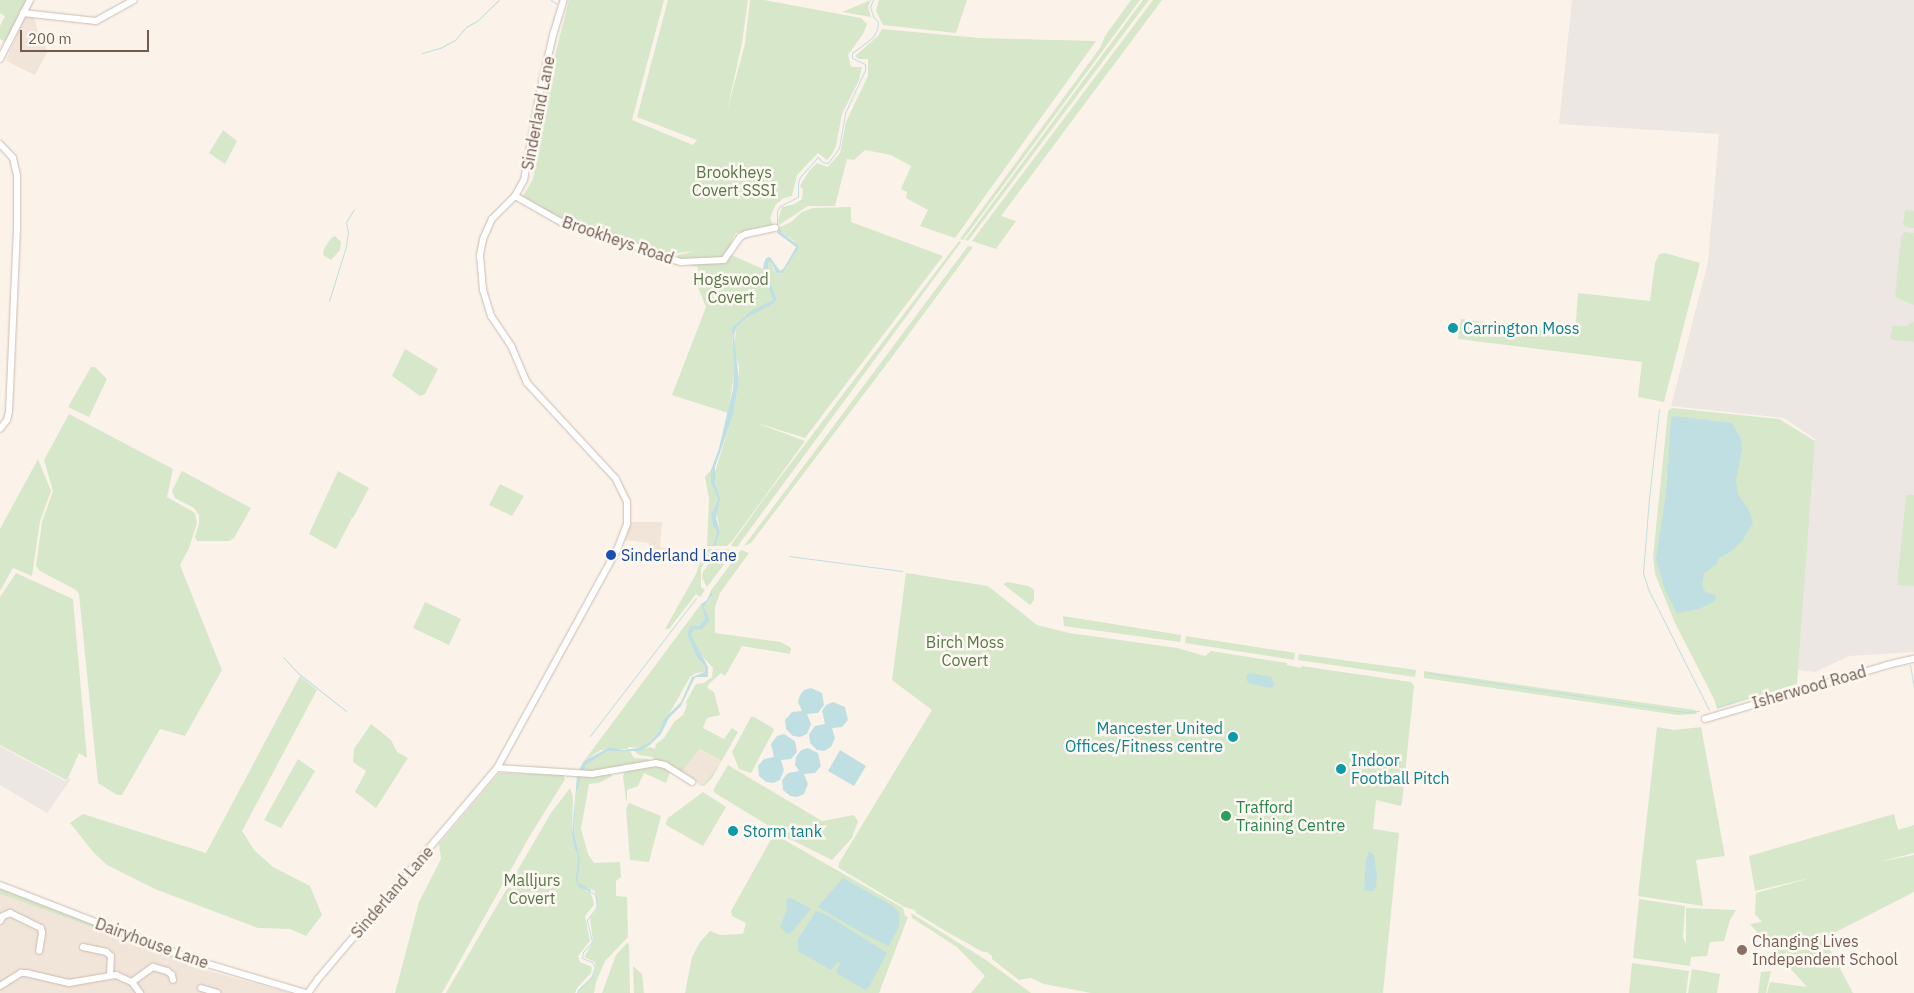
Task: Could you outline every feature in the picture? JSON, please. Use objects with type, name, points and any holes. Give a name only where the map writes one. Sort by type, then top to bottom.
[{"type":"street","points":[[0,58],[3,45],[30,0]]},
{"type":"street","points":[[23,13],[96,21],[134,0]]},
{"type":"street","name":"Sinderland Lane","points":[[307,993],[497,768],[617,550],[628,516],[624,495],[616,479],[527,383],[512,347],[489,311],[481,274],[482,239],[492,219],[515,196],[528,168],[540,91],[553,35],[564,0]]},
{"type":"street","points":[[0,144],[13,158],[17,175],[17,229],[9,412],[4,426],[0,429]]},
{"type":"street","name":"Brookheys Road","points":[[515,196],[561,222],[614,238],[681,262],[724,260],[740,238],[746,234],[775,228]]},
{"type":"street","name":"Isherwood Road","points":[[1705,719],[1878,668],[1914,660]]},
{"type":"street","points":[[497,768],[587,774],[656,763],[665,765],[692,782]]},
{"type":"street","name":"Dairyhouse Lane","points":[[0,885],[191,959],[307,993]]},
{"type":"street","points":[[0,921],[3,916],[10,913],[40,928],[48,928]]},
{"type":"street","points":[[40,928],[42,933],[40,951]]},
{"type":"street","points":[[83,947],[113,954],[110,975]]},
{"type":"street","points":[[132,982],[153,967],[167,971],[172,975],[173,980]]},
{"type":"street","points":[[0,986],[21,973],[69,983],[110,975],[125,978],[132,982],[140,993]]},
{"type":"street","points":[[201,988],[217,993]]},
{"type":"shaded area","points":[[1572,0],[1914,0],[1914,652],[1849,656],[1815,672],[1798,670],[1815,439],[1784,418],[1671,406],[1708,262],[1719,134],[1559,124]]},
{"type":"shaded area","points":[[25,16],[34,17],[40,39],[48,51],[35,75],[6,61]]},
{"type":"shaded area","points":[[631,522],[662,522],[660,547],[672,550],[671,562],[647,561],[649,543],[625,540]]},
{"type":"shaded area","points":[[0,746],[65,781],[69,777],[71,779],[47,813],[0,785]]},
{"type":"shaded area","points":[[698,749],[722,761],[703,786],[681,773]]},
{"type":"shaded area","points":[[0,894],[133,942],[190,966],[290,993],[0,993]]},
{"type":"green space","points":[[0,0],[26,0],[6,42],[0,39],[0,26],[5,16],[0,13]]},
{"type":"green space","points":[[569,0],[664,0],[632,120],[693,145],[697,140],[637,117],[668,0],[748,0],[742,43],[727,111],[745,44],[750,0],[764,0],[861,18],[867,24],[863,34],[848,55],[851,67],[862,67],[859,80],[842,114],[836,146],[832,154],[827,160],[818,153],[797,175],[792,196],[784,198],[776,204],[770,218],[774,227],[736,233],[732,240],[729,254],[763,269],[774,299],[732,329],[734,374],[728,413],[672,395],[706,307],[697,285],[698,267],[678,263],[678,255],[696,251],[677,253],[675,258],[622,237],[553,215],[523,196],[533,179],[547,87]]},
{"type":"green space","points":[[871,0],[868,7],[871,17],[842,12]]},
{"type":"green space","points":[[879,0],[967,0],[956,33],[883,25],[876,11]]},
{"type":"green space","points":[[1131,0],[1140,0],[963,240],[960,239],[1100,48],[1105,36]]},
{"type":"green space","points":[[1143,0],[1149,0],[968,241],[965,240]]},
{"type":"green space","points":[[1153,0],[1162,0],[1001,216],[1016,221],[996,249],[972,241]]},
{"type":"green space","points":[[882,29],[979,38],[1096,41],[955,238],[920,226],[928,210],[906,198],[907,192],[901,189],[911,166],[891,155],[865,150],[854,160],[847,159],[835,206],[808,206],[779,225],[778,220],[782,207],[795,204],[802,199],[803,190],[800,186],[809,171],[817,163],[828,167],[840,153],[846,122],[868,76],[868,59],[859,59],[855,56],[878,36]]},
{"type":"green space","points":[[223,130],[237,141],[225,164],[209,153]]},
{"type":"green space","points":[[851,207],[851,222],[943,256],[805,438],[754,422],[805,441],[733,540],[727,546],[716,546],[720,531],[716,511],[719,499],[714,475],[733,414],[739,381],[739,366],[734,350],[736,328],[756,311],[773,304],[777,299],[769,279],[768,262],[772,263],[774,271],[780,274],[799,248],[794,241],[781,232],[780,227],[791,222],[802,212],[813,208]]},
{"type":"green space","points":[[1905,210],[1914,211],[1914,228],[1906,227],[1903,224]]},
{"type":"green space","points":[[1904,232],[1914,233],[1914,305],[1895,297],[1901,237]]},
{"type":"green space","points":[[335,236],[341,242],[340,250],[331,260],[323,255],[324,249],[331,238]]},
{"type":"green space","points":[[959,241],[961,242],[737,547],[732,546],[763,500]]},
{"type":"green space","points":[[968,246],[973,247],[892,357],[751,543],[744,546]]},
{"type":"green space","points":[[1665,253],[1700,263],[1664,402],[1638,397],[1642,362],[1458,339],[1461,319],[1575,334],[1578,293],[1650,301],[1655,263],[1659,254]]},
{"type":"green space","points":[[1914,322],[1914,342],[1893,340],[1890,337],[1893,326],[1908,326],[1909,323]]},
{"type":"green space","points":[[405,349],[438,369],[425,394],[420,396],[392,376]]},
{"type":"green space","points":[[91,367],[95,367],[107,379],[89,417],[68,407]]},
{"type":"green space","points":[[1672,408],[1779,419],[1815,441],[1797,684],[1717,709],[1714,699],[1675,623],[1655,574],[1653,557],[1668,411]]},
{"type":"green space","points":[[69,414],[173,469],[167,497],[195,513],[197,523],[189,548],[180,565],[222,670],[185,736],[160,729],[122,795],[117,795],[98,783],[79,594],[76,590],[40,571],[36,566],[42,522],[53,491],[44,460]]},
{"type":"green space","points":[[38,459],[51,491],[40,521],[32,576],[13,568],[0,591],[0,529]]},
{"type":"green space","points":[[711,470],[711,483],[718,499],[712,511],[712,520],[717,531],[713,546],[707,546],[709,499],[705,477]]},
{"type":"green space","points":[[182,471],[251,508],[234,538],[229,541],[197,541],[195,537],[199,515],[194,508],[175,498],[172,491]]},
{"type":"green space","points":[[338,471],[369,488],[353,518],[341,511],[352,518],[336,549],[309,534]]},
{"type":"green space","points":[[500,484],[524,496],[512,516],[489,505]]},
{"type":"green space","points":[[1906,495],[1914,495],[1914,586],[1897,585]]},
{"type":"green space","points":[[705,549],[712,549],[711,555],[701,568],[701,587],[705,590],[700,597],[696,594],[669,629],[665,629],[696,574]]},
{"type":"green space","points":[[715,549],[735,550],[707,587],[702,578],[703,572],[712,559]]},
{"type":"green space","points":[[741,550],[749,553],[720,593],[715,607],[715,633],[781,642],[791,648],[790,654],[742,646],[725,676],[721,673],[709,684],[707,688],[714,692],[720,715],[707,718],[703,728],[724,739],[732,728],[738,732],[722,761],[699,749],[681,773],[654,761],[653,757],[639,755],[634,751],[650,747],[655,749],[656,744],[664,738],[674,722],[683,715],[687,705],[686,702],[696,684],[704,683],[712,677],[713,668],[701,655],[691,635],[694,630],[699,629],[710,620],[704,607],[712,597],[712,589]]},
{"type":"green space","points":[[16,573],[73,599],[87,758],[79,753],[66,780],[0,745],[0,597]]},
{"type":"green space","name":"Trafford Training Centre","points":[[906,573],[988,586],[1037,625],[1069,633],[1177,648],[1205,656],[1211,651],[1287,663],[1287,665],[1301,668],[1301,666],[1411,682],[1414,686],[1402,803],[1401,806],[1376,800],[1373,829],[1399,833],[1383,993],[1091,993],[1044,984],[1031,978],[1019,980],[992,959],[992,956],[987,952],[983,952],[947,932],[916,913],[915,910],[904,907],[839,868],[839,863],[932,710],[892,680]]},
{"type":"green space","points":[[1007,582],[1029,586],[1034,590],[1034,600],[1030,605],[1003,584]]},
{"type":"green space","points":[[425,602],[461,619],[449,645],[413,628]]},
{"type":"green space","points":[[701,604],[705,619],[699,626],[689,629],[687,634],[697,658],[705,666],[705,672],[696,673],[690,677],[660,730],[648,744],[639,748],[628,747],[628,749],[601,750],[584,761]]},
{"type":"green space","points":[[1063,616],[1181,635],[1180,642],[1064,626]]},
{"type":"green space","points":[[1186,636],[1295,653],[1294,660],[1185,643]]},
{"type":"green space","points":[[1299,654],[1416,670],[1415,677],[1298,660]]},
{"type":"green space","points":[[1424,671],[1695,710],[1697,714],[1678,715],[1424,678]]},
{"type":"green space","points":[[300,676],[317,690],[242,831],[254,850],[273,867],[310,886],[322,915],[306,936],[290,929],[258,928],[155,889],[107,865],[94,853],[70,823],[83,814],[206,853]]},
{"type":"green space","points":[[751,717],[774,730],[751,773],[739,769],[732,752]]},
{"type":"green space","points":[[371,724],[391,740],[397,752],[408,758],[376,808],[355,792],[366,771],[353,762],[354,749]]},
{"type":"green space","points":[[1657,727],[1674,730],[1701,727],[1725,856],[1696,860],[1703,906],[1638,896]]},
{"type":"green space","points":[[608,751],[630,751],[634,758],[648,759],[651,762],[597,771],[584,771],[586,765]]},
{"type":"green space","points":[[298,759],[315,771],[281,828],[264,820]]},
{"type":"green space","points":[[721,763],[712,778],[704,786],[699,785],[703,785]]},
{"type":"green space","points":[[660,765],[670,772],[666,783],[644,773],[638,786],[627,790],[627,801],[623,776],[625,771]]},
{"type":"green space","points":[[728,765],[822,821],[854,815],[858,821],[852,838],[832,860],[790,839],[715,793],[713,790]]},
{"type":"green space","points":[[499,773],[563,775],[565,779],[528,839],[442,993],[395,993],[419,902],[441,859],[439,844]]},
{"type":"green space","points":[[611,774],[612,776],[599,783],[589,784],[581,829],[588,854],[594,863],[620,862],[621,877],[616,881],[616,896],[627,897],[628,937],[605,961],[596,982],[594,993],[578,993],[579,989],[593,976],[596,968],[595,962],[584,957],[593,942],[590,918],[597,909],[595,891],[580,885],[578,882],[580,858],[574,832],[576,794],[580,776]]},
{"type":"green space","name":"Malljurs Covert","points":[[570,788],[573,797],[572,834],[574,848],[578,855],[577,883],[590,892],[594,905],[585,916],[590,941],[578,956],[580,962],[592,967],[591,973],[577,988],[575,993],[446,993],[551,813]]},
{"type":"green space","points":[[703,792],[726,807],[703,846],[666,825],[666,823],[668,818]]},
{"type":"green space","points":[[629,803],[661,816],[649,862],[630,860],[626,809]]},
{"type":"green space","points":[[1894,814],[1898,830],[1914,825],[1914,853],[1878,862],[1914,855],[1914,892],[1824,938],[1853,993],[1767,993],[1770,982],[1807,987],[1750,924],[1762,922],[1755,914],[1756,893],[1814,877],[1755,891],[1749,856]]},
{"type":"green space","points":[[774,834],[903,908],[905,916],[908,917],[879,993],[685,993],[692,957],[700,942],[710,931],[720,935],[743,934],[746,923],[732,916],[731,911]]},
{"type":"green space","points":[[0,887],[191,962],[190,966],[133,942],[0,894]]},
{"type":"green space","points":[[1639,899],[1685,906],[1683,938],[1686,944],[1686,908],[1736,910],[1730,920],[1724,941],[1710,942],[1707,956],[1691,957],[1690,966],[1633,958]]},
{"type":"green space","points":[[911,913],[986,960],[1031,993],[971,993],[985,976],[957,947],[912,918]]},
{"type":"green space","points":[[627,943],[629,944],[630,993],[602,993],[616,955]]},
{"type":"green space","points":[[1632,963],[1689,971],[1686,993],[1629,993]]},
{"type":"green space","points":[[633,966],[642,974],[644,993],[634,993]]},
{"type":"green space","points":[[1692,969],[1720,974],[1717,993],[1688,993]]},
{"type":"green space","points":[[1771,971],[1766,993],[1758,993],[1761,972]]},
{"type":"water","points":[[780,227],[781,232],[798,245],[799,248],[782,273],[776,273],[772,263],[768,262],[769,279],[777,299],[773,304],[748,317],[736,328],[734,335],[739,381],[733,415],[715,467],[715,482],[720,499],[716,518],[720,531],[716,546],[713,546],[717,531],[713,526],[711,514],[718,499],[711,483],[711,470],[719,448],[733,389],[732,328],[751,311],[773,300],[763,269],[766,258],[770,257],[780,271],[784,268],[796,247],[777,233]]},
{"type":"water","points":[[1673,416],[1732,423],[1741,439],[1742,450],[1736,480],[1738,495],[1748,508],[1753,523],[1742,541],[1730,552],[1719,558],[1716,565],[1704,573],[1702,586],[1706,593],[1716,595],[1715,601],[1699,609],[1677,613],[1665,590],[1656,559],[1666,494],[1671,419]]},
{"type":"water","points":[[712,589],[712,596],[704,607],[710,620],[702,629],[694,630],[691,635],[708,667],[708,677],[696,677],[694,679],[681,706],[669,718],[661,734],[650,745],[640,751],[608,751],[586,765],[584,771],[579,770],[584,761],[610,747],[623,750],[639,748],[650,742],[660,730],[664,719],[681,702],[692,677],[705,672],[705,666],[697,658],[687,634],[690,626],[699,626],[705,619],[701,604],[707,600]]},
{"type":"water","points":[[1249,673],[1272,677],[1274,686],[1270,688],[1248,683],[1246,677]]},
{"type":"water","points":[[811,688],[822,693],[824,705],[818,713],[807,714],[811,724],[807,734],[800,737],[793,736],[786,729],[785,720],[792,712],[802,711],[798,702],[800,695],[804,690]]},
{"type":"water","points":[[833,702],[845,707],[848,720],[842,727],[832,728],[835,738],[831,747],[824,751],[817,750],[810,743],[809,734],[815,726],[825,724],[822,711],[826,705]]},
{"type":"water","points":[[784,734],[795,741],[797,752],[791,759],[781,760],[784,770],[780,780],[773,783],[766,782],[759,776],[758,766],[764,759],[774,757],[771,744],[777,736]]},
{"type":"water","points":[[808,748],[818,753],[821,766],[815,773],[804,774],[808,784],[804,794],[797,797],[790,796],[783,790],[782,780],[788,773],[799,771],[795,765],[796,757],[801,750]]},
{"type":"water","points":[[840,750],[866,766],[854,786],[828,771]]},
{"type":"water","points":[[577,776],[580,776],[580,781],[576,794],[574,832],[580,858],[578,882],[591,890],[590,892],[578,887],[576,880],[578,855],[574,848],[572,834]]},
{"type":"water","points":[[1369,851],[1374,855],[1377,877],[1376,886],[1373,891],[1364,890],[1366,860]]},
{"type":"water","points":[[843,878],[893,906],[900,914],[899,926],[889,946],[864,934],[818,907]]},
{"type":"water","points":[[791,898],[811,909],[791,933],[787,934],[780,927],[787,909],[786,899]]},
{"type":"water","points":[[816,911],[827,915],[887,953],[869,987],[865,990],[838,974],[836,971],[841,962],[838,962],[831,970],[798,951],[798,939]]},
{"type":"waterway","points":[[422,53],[440,48],[455,40],[466,27],[477,21],[499,0]]},
{"type":"waterway","points":[[551,0],[557,4]]},
{"type":"waterway","points":[[777,226],[777,211],[780,206],[798,197],[800,177],[818,157],[822,162],[828,163],[839,148],[845,113],[865,70],[865,64],[852,58],[852,53],[872,38],[877,30],[878,22],[873,16],[870,7],[873,0]]},
{"type":"waterway","points":[[329,301],[346,246],[348,232],[346,222],[354,209]]},
{"type":"waterway","points":[[1659,409],[1643,573],[1649,591],[1709,710]]},
{"type":"waterway","points":[[789,556],[902,571]]},
{"type":"waterway","points":[[590,736],[696,598]]},
{"type":"waterway","points":[[283,657],[298,673],[346,711]]},
{"type":"waterway","points":[[1910,665],[1914,688]]},
{"type":"waterway","points":[[1427,673],[1686,712],[1699,711]]},
{"type":"waterway","points":[[1717,707],[1747,697]]},
{"type":"waterway","points":[[577,993],[591,978],[595,967],[592,962],[582,958],[583,952],[592,942],[587,920],[597,906],[595,894],[589,891]]},
{"type":"place","name":"Carrington Moss","points":[[1453,328]]},
{"type":"place","name":"Sinderland Lane","points":[[611,555]]},
{"type":"place","name":"Mancester United Offices/Fitness centre","points":[[1233,737]]},
{"type":"place","name":"Indoor Football Pitch","points":[[1341,769]]},
{"type":"place","name":"Trafford Training Centre","points":[[1226,816]]},
{"type":"place","name":"Storm tank","points":[[733,831]]},
{"type":"place","name":"Changing Lives Independent School","points":[[1742,950]]},
{"type":"park label","name":"Brookheys Covert SSSI","points":[[734,181]]},
{"type":"park label","name":"Hogswood Covert","points":[[731,288]]},
{"type":"park label","name":"Birch Moss Covert","points":[[965,651]]}]
